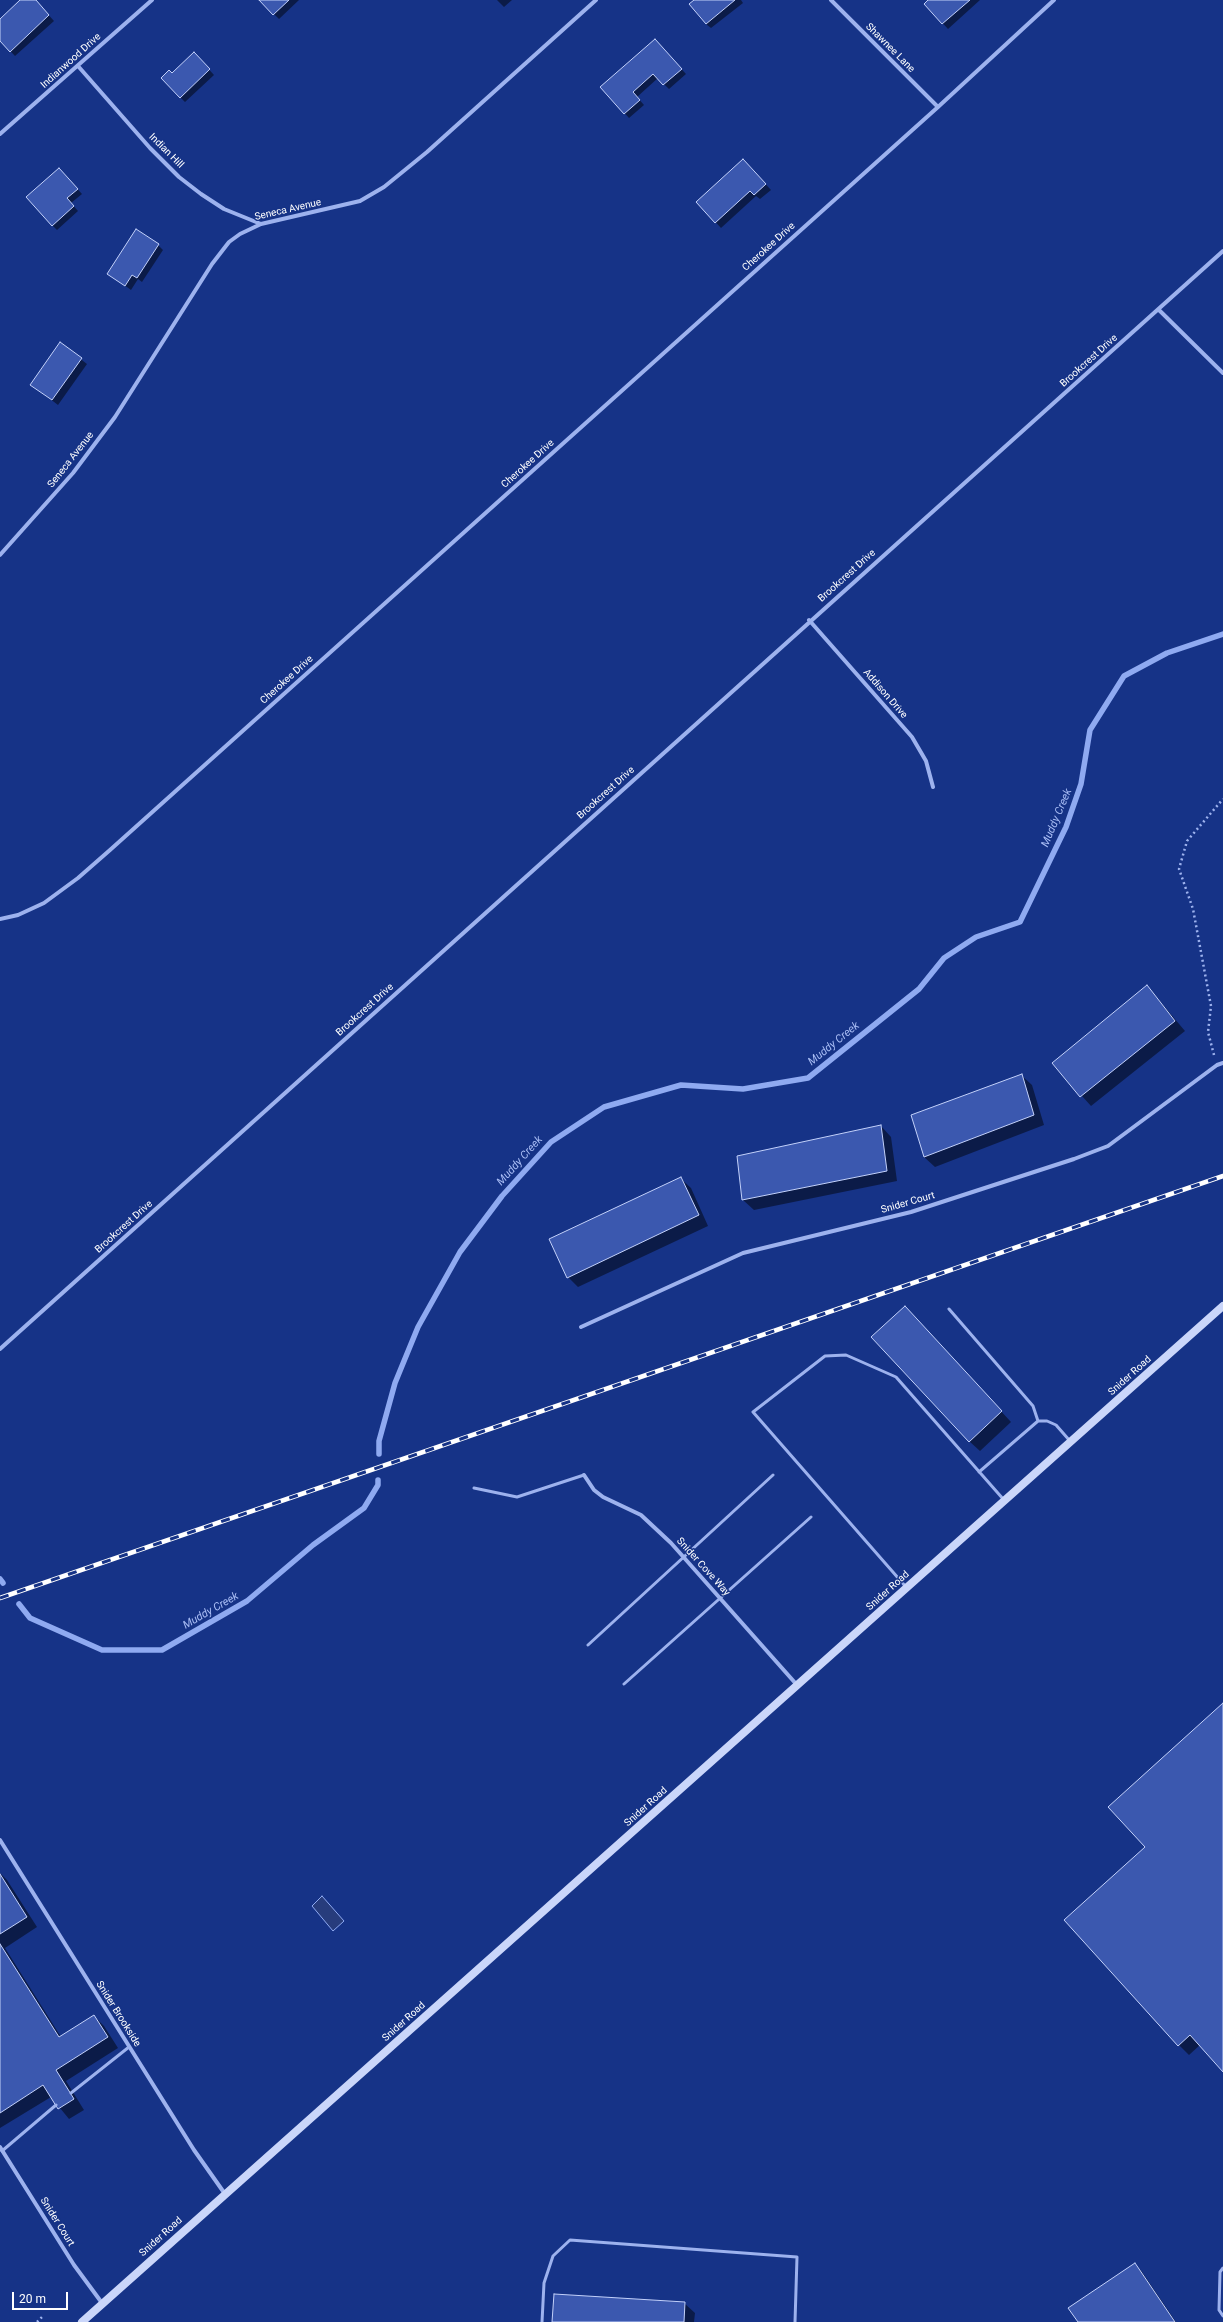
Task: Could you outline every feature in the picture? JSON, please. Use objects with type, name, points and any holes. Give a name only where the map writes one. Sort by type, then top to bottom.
[{"type":"street","name":"Indianwood Drive","points":[[0,134],[152,0]]},
{"type":"street","name":"Seneca Avenue","points":[[0,555],[73,473],[110,423],[212,264],[229,242],[240,234],[261,224],[360,201],[384,187],[427,152],[596,0]]},
{"type":"street","name":"Shawnee Lane","points":[[831,0],[938,107]]},
{"type":"street","name":"Cherokee Drive","points":[[0,919],[18,915],[44,902],[78,878],[938,107],[1054,0]]},
{"type":"street","name":"Indian Hill","points":[[78,66],[150,148],[179,177],[224,209],[261,224]]},
{"type":"street","name":"Brookcrest Drive","points":[[0,1349],[809,620],[1159,310],[1223,251]]},
{"type":"street","points":[[1159,310],[1223,372]]},
{"type":"street","name":"Addison Drive","points":[[809,620],[912,737],[926,761],[933,787]]},
{"type":"street","name":"Snider Court","points":[[581,1327],[744,1253],[910,1212],[1074,1159],[1108,1146],[1217,1065],[1223,1063]]},
{"type":"street","name":"Snider Road","points":[[82,2322],[1223,1306]]},
{"type":"street","name":"Snider Cove Way","points":[[584,1475],[594,1490],[603,1497],[641,1515],[683,1556],[797,1686]]},
{"type":"street","name":"Snider Brookside","points":[[0,1840],[194,2150],[225,2194]]},
{"type":"street","name":"Snider Court","points":[[1,2149],[74,2265],[102,2303]]},
{"type":"lane","points":[[949,1309],[1033,1406],[1038,1421]]},
{"type":"lane","points":[[907,1588],[753,1412],[825,1356],[846,1355],[896,1377],[1004,1501]]},
{"type":"lane","points":[[979,1472],[1038,1421],[1047,1421],[1056,1425],[1071,1442]]},
{"type":"lane","points":[[474,1488],[517,1497],[584,1475]]},
{"type":"lane","points":[[588,1645],[683,1556],[774,1475]]},
{"type":"lane","points":[[624,1684],[810,1517]]},
{"type":"lane","points":[[71,2094],[129,2047]]},
{"type":"lane","points":[[1,2149],[56,2105]]},
{"type":"lane","points":[[542,2322],[544,2283],[553,2256],[570,2240],[797,2257],[795,2322]]},
{"type":"lane","points":[[1223,2268],[1220,2272],[1219,2310],[1223,2316]]},
{"type":"path","points":[[1217,1065],[1208,1032],[1210,1006],[1193,909],[1179,869],[1187,841],[1223,799]]},
{"type":"path","points":[[37,2322],[43,2316]]},
{"type":"water","points":[[322,1896],[344,1921],[333,1931],[312,1906]]},
{"type":"building","points":[[20,0],[36,0],[49,15],[10,52],[0,41],[0,19]]},
{"type":"building","points":[[259,0],[289,0],[273,15]]},
{"type":"building","points":[[694,0],[735,0],[706,24],[689,4]]},
{"type":"building","points":[[928,0],[970,0],[942,24],[924,4]]},
{"type":"building","points":[[655,39],[682,69],[663,85],[653,74],[633,92],[640,100],[624,114],[600,87]]},
{"type":"building","points":[[194,52],[210,69],[180,98],[161,78],[169,70],[172,73]]},
{"type":"building","points":[[743,159],[766,184],[754,195],[750,191],[715,223],[696,202]]},
{"type":"building","points":[[59,168],[78,189],[67,198],[74,206],[52,226],[26,197]]},
{"type":"building","points":[[136,229],[159,244],[137,278],[132,275],[125,286],[107,274]]},
{"type":"building","points":[[60,342],[82,358],[52,400],[30,385]]},
{"type":"building","points":[[1147,985],[1175,1021],[1080,1097],[1052,1063]]},
{"type":"building","points":[[1022,1074],[1034,1115],[924,1157],[911,1115]]},
{"type":"building","points":[[881,1125],[887,1171],[742,1200],[737,1156]]},
{"type":"building","points":[[681,1177],[699,1215],[567,1278],[549,1239]]},
{"type":"building","points":[[905,1306],[1002,1411],[969,1442],[871,1337]]},
{"type":"building","points":[[1223,1703],[1223,2072],[1190,2035],[1178,2046],[1064,1920],[1145,1847],[1108,1807]]},
{"type":"building","points":[[0,1874],[27,1917],[0,1934]]},
{"type":"building","points":[[0,1944],[59,2037],[94,2015],[108,2037],[56,2070],[74,2099],[58,2109],[43,2085],[0,2113]]},
{"type":"building","points":[[1135,2263],[1175,2322],[1078,2322],[1068,2308]]},
{"type":"building","points":[[554,2294],[685,2302],[684,2322],[552,2322]]},
{"type":"waterway","name":"Muddy Creek","points":[[379,1454],[379,1441],[395,1383],[418,1327],[460,1252],[502,1196],[551,1142],[604,1107],[681,1085],[743,1089],[808,1078],[919,989],[944,958],[976,937],[1020,922],[1066,827],[1081,784],[1090,730],[1124,676],[1167,653],[1223,634]]},
{"type":"waterway","name":"Muddy Creek","points":[[19,1604],[30,1618],[102,1650],[162,1650],[247,1601],[313,1545],[364,1508],[378,1485],[378,1480]]},
{"type":"waterway","name":"Muddy Creek","points":[[0,1579],[3,1583]]},
{"type":"railway","points":[[0,1598],[1223,1176]]}]
